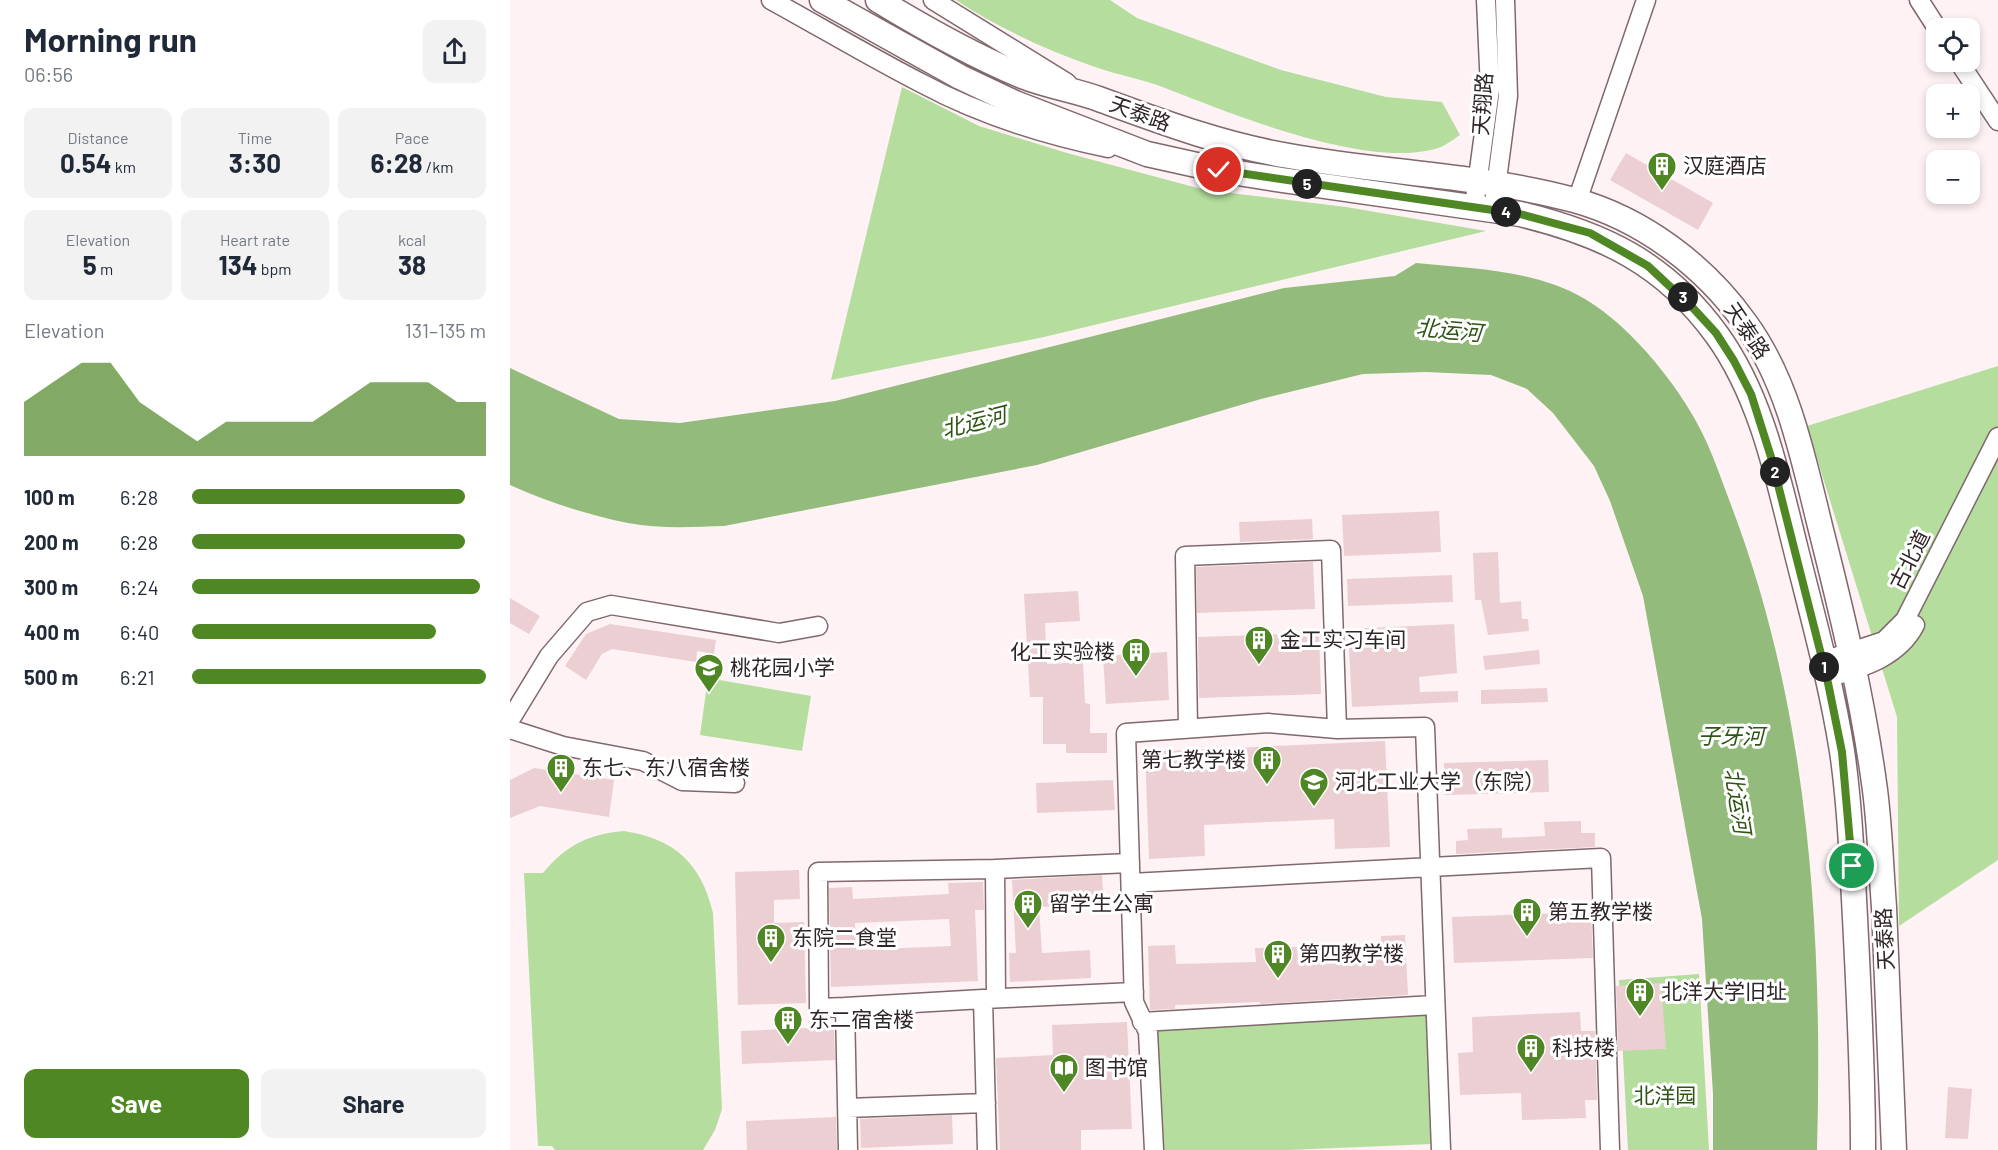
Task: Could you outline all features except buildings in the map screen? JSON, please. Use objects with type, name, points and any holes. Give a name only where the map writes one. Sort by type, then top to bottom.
[{"type":"main road","name":"天泰路","points":[[822,0],[960,77],[1015,103],[1147,154],[1219,170],[1484,209],[1564,225],[1611,243],[1666,280],[1716,333],[1734,361],[1761,422],[1787,514],[1825,669],[1842,752],[1848,809],[1857,956],[1863,1150]]},
{"type":"main road","points":[[878,0],[976,54]]},
{"type":"main road","points":[[894,0],[976,54]]},
{"type":"main road","name":"天泰路","points":[[976,54],[1025,77],[1237,146],[1299,158],[1488,184],[1578,201],[1636,226],[1676,251],[1710,280],[1748,326],[1772,369],[1790,414],[1853,662],[1876,793],[1889,998],[1894,1150]]},
{"type":"street","points":[[771,0],[924,85],[974,107],[1061,137],[1107,148],[1147,154]]},
{"type":"street","points":[[933,0],[1083,94]]},
{"type":"street","name":"天翔路","points":[[1486,0],[1490,89],[1488,184]]},
{"type":"street","name":"天翔路","points":[[1484,209],[1508,96],[1505,0]]},
{"type":"street","points":[[1578,201],[1646,0]]},
{"type":"street","points":[[1919,0],[1931,18]]},
{"type":"street","points":[[1966,72],[1998,121]]},
{"type":"street","name":"古北道","points":[[1853,662],[1884,641],[1905,620],[1998,437]]},
{"type":"street","name":"古北道","points":[[1825,669],[1887,656],[1912,630],[1998,462]]},
{"type":"street","points":[[1188,729],[1185,556],[1331,550],[1337,729]]},
{"type":"street","points":[[510,720],[549,656],[587,612],[611,605],[779,633],[818,626]]},
{"type":"street","points":[[1154,1150],[1148,1032],[1134,1002],[1126,733],[1268,723],[1337,729],[1425,727],[1428,868],[1441,1150]]},
{"type":"street","points":[[510,729],[563,746],[643,761],[682,781],[735,783]]},
{"type":"street","points":[[1131,883],[1601,858],[1610,1150]]},
{"type":"street","points":[[1130,863],[995,869],[818,872],[819,1008],[1134,992]]},
{"type":"street","points":[[987,1150],[986,1103],[995,869]]},
{"type":"street","points":[[1142,1022],[1434,1005]]},
{"type":"street","points":[[845,1007],[848,1150]]},
{"type":"street","points":[[847,1108],[986,1103]]},
{"type":"green space","points":[[956,0],[1110,0],[1137,18],[1281,70],[1386,97],[1442,102],[1460,135],[1441,147],[1412,153],[1378,152],[1340,146],[1302,136],[1059,53],[1023,38]]},
{"type":"green space","points":[[902,87],[979,126],[1067,153],[1205,190],[1346,207],[1486,231],[1044,337],[831,380]]},
{"type":"green space","points":[[1998,366],[1998,860],[1899,926],[1897,717],[1807,426]]},
{"type":"green space","points":[[708,678],[811,696],[802,751],[700,735]]},
{"type":"green space","points":[[624,831],[658,840],[683,856],[701,880],[713,913],[722,1109],[715,1130],[703,1150],[555,1150],[552,1146],[538,1146],[524,873],[543,873],[560,855],[579,843],[600,835]]},
{"type":"green space","name":"北洋园","points":[[1699,974],[1709,1150],[1628,1150],[1619,980]]},
{"type":"green space","points":[[1426,1008],[1432,1144],[1288,1150],[1163,1150],[1157,1021]]},
{"type":"water","name":"子牙河","points":[[1416,263],[1481,269],[1524,276],[1565,289],[1585,299],[1621,326],[1656,363],[1685,403],[1707,443],[1757,582],[1778,661],[1794,742],[1806,823],[1813,904],[1817,986],[1817,1150],[1713,1150],[1713,1094],[1702,919],[1643,596],[1610,501],[1594,466],[1553,413],[1527,389],[1491,375],[1426,372],[1363,374],[1261,399],[1037,465],[724,526],[664,527],[628,523],[568,507],[510,485],[510,368],[619,419],[680,423],[835,401],[1284,288],[1395,276]]},
{"type":"place","name":"汉庭酒店","points":[[1662,192]]},
{"type":"place","name":"金工实习车间","points":[[1259,666]]},
{"type":"place","name":"化工实验楼","points":[[1136,678]]},
{"type":"place","name":"桃花园小学","points":[[709,694]]},
{"type":"place","name":"第七教学楼","points":[[1267,786]]},
{"type":"place","name":"东七、东八宿舍楼","points":[[561,794]]},
{"type":"place","name":"河北工业大学（东院）","points":[[1314,808]]},
{"type":"place","name":"留学生公寓","points":[[1028,930]]},
{"type":"place","name":"第五教学楼","points":[[1527,938]]},
{"type":"place","name":"东院二食堂","points":[[771,964]]},
{"type":"place","name":"第四教学楼","points":[[1278,980]]},
{"type":"place","name":"北洋大学旧址","points":[[1640,1018]]},
{"type":"place","name":"东二宿舍楼","points":[[788,1046]]},
{"type":"place","name":"科技楼","points":[[1531,1074]]},
{"type":"place","name":"图书馆","points":[[1064,1094]]},
{"type":"route","points":[[1219,170],[1520,214],[1590,233],[1611,243],[1666,280],[1716,333],[1751,394],[1787,514],[1827,678],[1842,752],[1852,866]]},
{"type":"water label","name":"北运河","points":[[1449,330]]},
{"type":"water label","name":"北运河","points":[[974,422]]},
{"type":"water label","name":"北运河","points":[[1738,801]]}]
